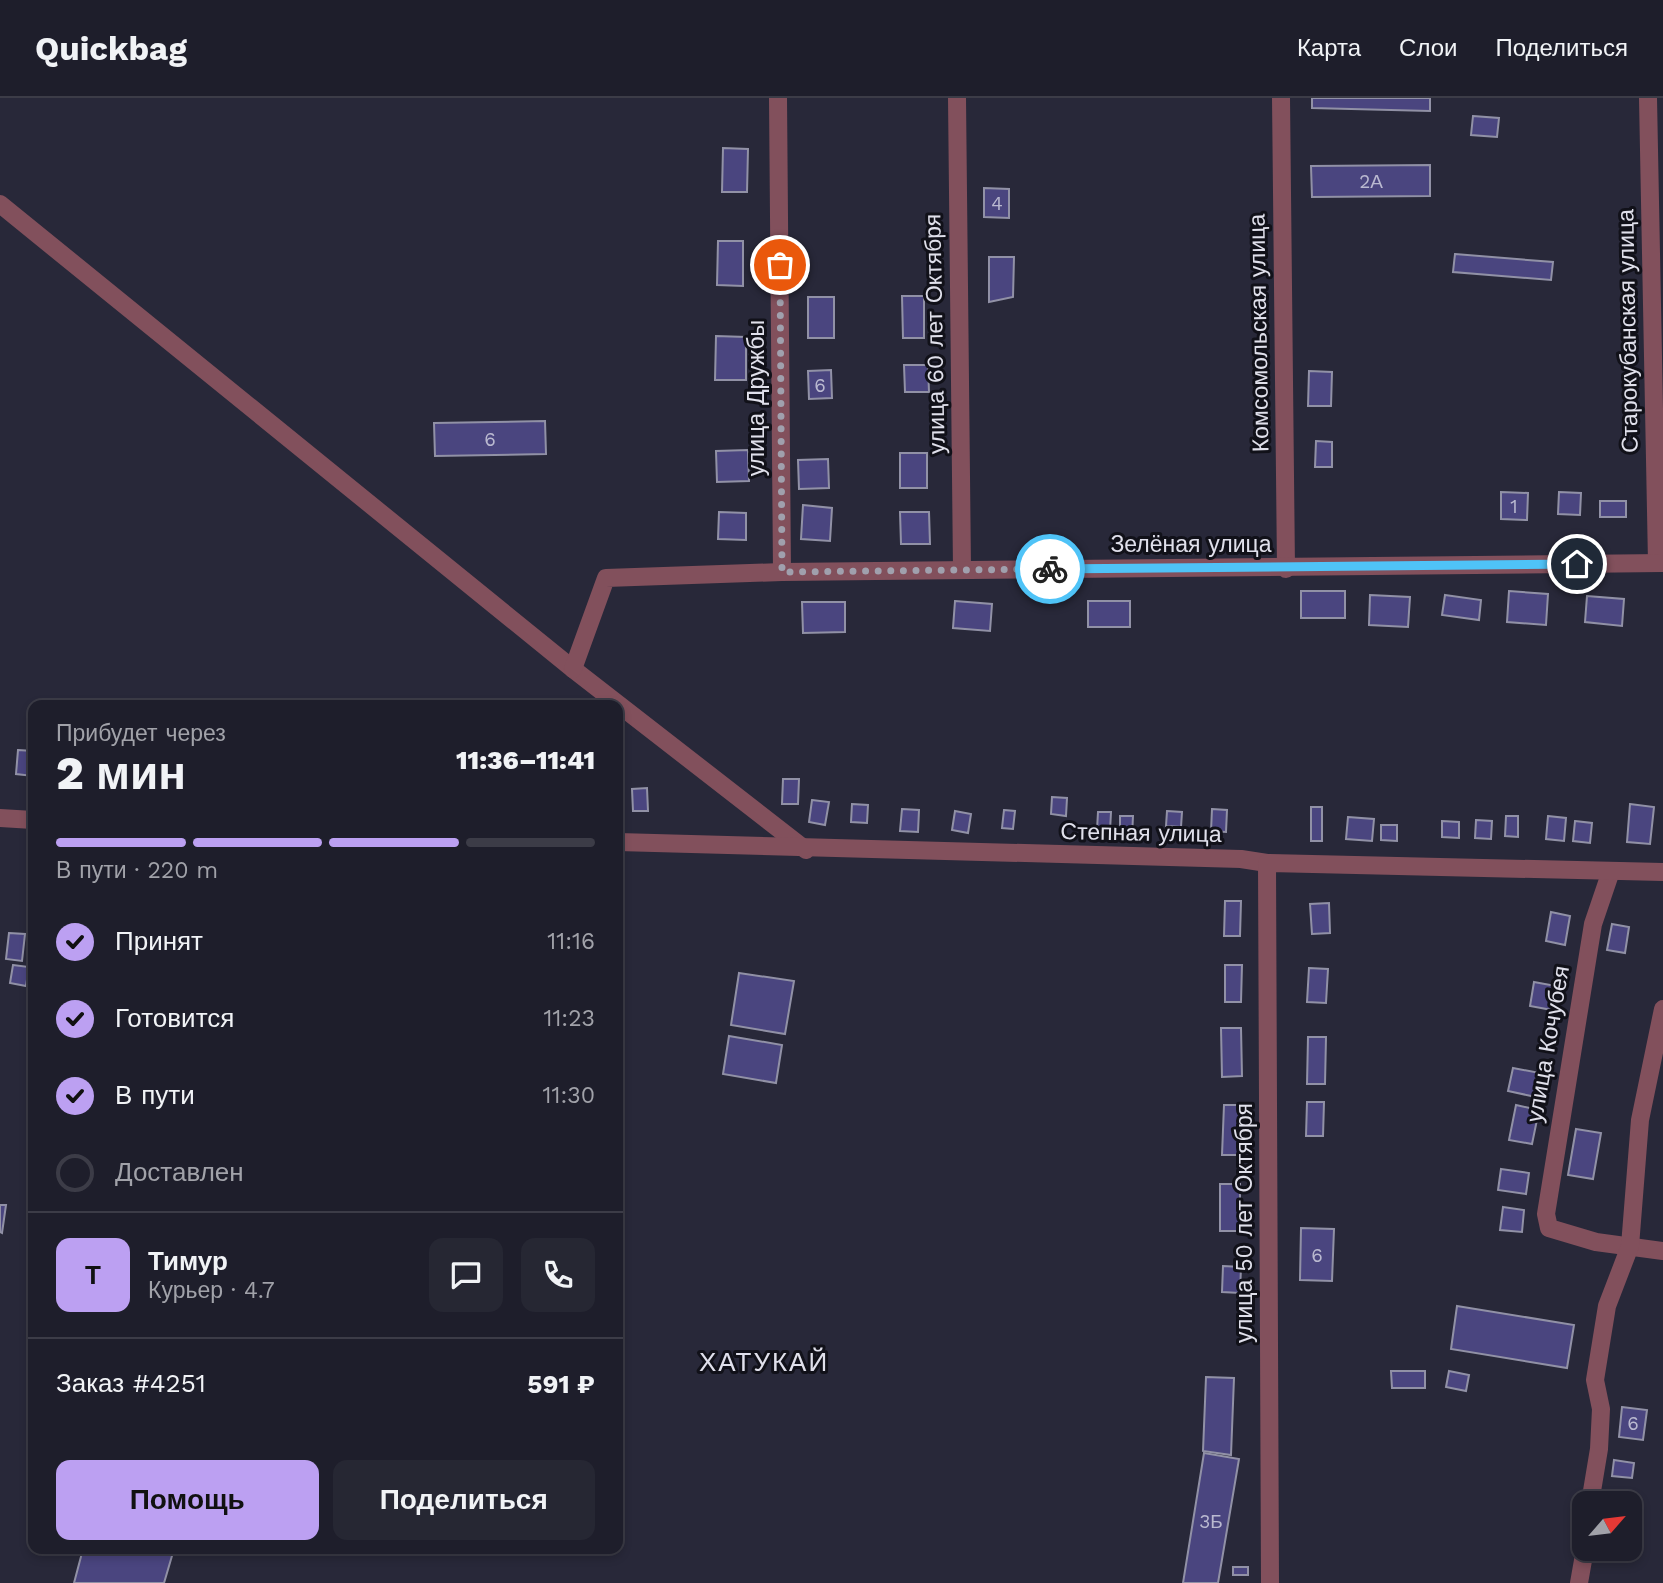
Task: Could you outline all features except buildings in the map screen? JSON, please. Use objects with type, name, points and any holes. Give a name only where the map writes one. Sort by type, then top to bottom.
[{"type":"street","name":"улица Дружбы","points":[[778,98],[782,572]]},
{"type":"street","name":"улица 60 лет Октября","points":[[957,98],[962,570]]},
{"type":"street","name":"Комсомольская улица","points":[[1281,98],[1286,569]]},
{"type":"street","name":"Старокубанская улица","points":[[1648,98],[1660,563]]},
{"type":"street","points":[[0,204],[613,700]]},
{"type":"street","name":"Зелёная улица","points":[[573,669],[606,578],[782,572],[1286,569],[1660,563]]},
{"type":"street","points":[[623,708],[806,850]]},
{"type":"street","points":[[0,818],[28,820]]},
{"type":"street","name":"Степная улица","points":[[623,842],[806,850],[1241,859],[1267,863],[1663,872]]},
{"type":"street","name":"улица 50 лет Октября","points":[[1267,863],[1270,1583]]},
{"type":"street","name":"улица Кочубея","points":[[1611,871],[1593,924],[1554,1150],[1546,1214],[1549,1228],[1596,1242],[1630,1245]]},
{"type":"street","points":[[1592,1491],[1601,1409],[1595,1380],[1607,1306],[1630,1245],[1640,1120],[1663,1009]]},
{"type":"street","points":[[1630,1245],[1663,1251]]},
{"type":"street","points":[[1579,1583],[1583,1561]]},
{"type":"way so far","points":[[780,265],[782,572],[1050,569]]},
{"type":"district","name":"ХАТУКАЙ","points":[[764,1362]]},
{"type":"route","points":[[1050,569],[1286,569],[1577,564]]}]
